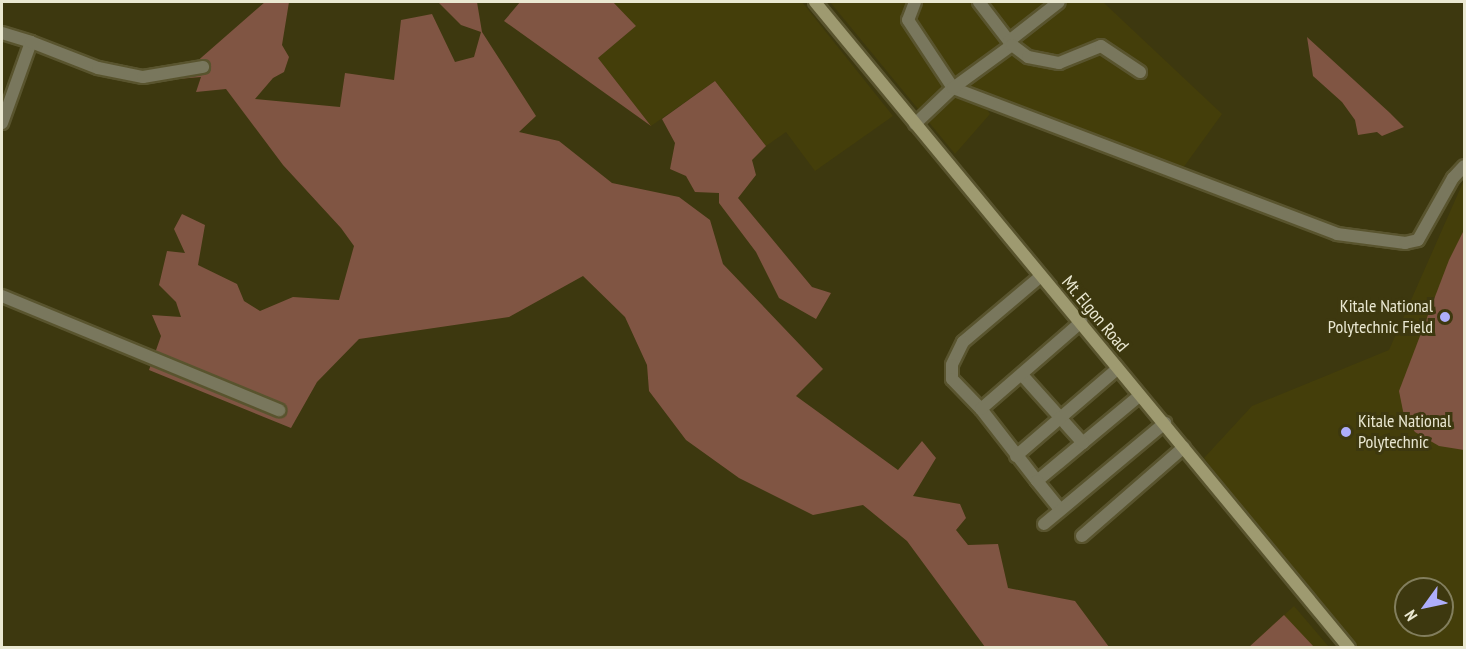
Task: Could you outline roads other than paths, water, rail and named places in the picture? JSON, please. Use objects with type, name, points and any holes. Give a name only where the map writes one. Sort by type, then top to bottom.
[{"type":"street","name":"Mt. Elgon Road","points":[[814,2],[1349,648]]},
{"type":"street","points":[[915,2],[908,13],[908,20],[953,88],[1337,234],[1405,243],[1418,240],[1453,178],[1464,166]]},
{"type":"street","points":[[979,2],[1011,43],[1028,57],[1059,63],[1101,46],[1140,72]]},
{"type":"street","points":[[915,124],[953,88],[1059,2]]},
{"type":"street","points":[[2,33],[98,68],[143,76],[203,66]]},
{"type":"street","points":[[2,123],[31,42]]},
{"type":"street","points":[[1041,276],[963,342],[954,357],[952,379],[981,409],[1059,508]]},
{"type":"street","points":[[2,296],[279,410]]},
{"type":"street","points":[[981,409],[1023,376],[1081,322]]},
{"type":"street","points":[[1016,456],[1117,369]]},
{"type":"street","points":[[1023,376],[1083,443]]},
{"type":"street","points":[[1037,482],[1139,396]]},
{"type":"street","points":[[1044,524],[1059,508],[1164,423]]},
{"type":"street","points":[[1082,536],[1184,447]]},
{"type":"place","name":"Kitale National Polytechnic Field","points":[[1445,317]]},
{"type":"place","name":"Kitale National Polytechnic","points":[[1346,432]]}]
